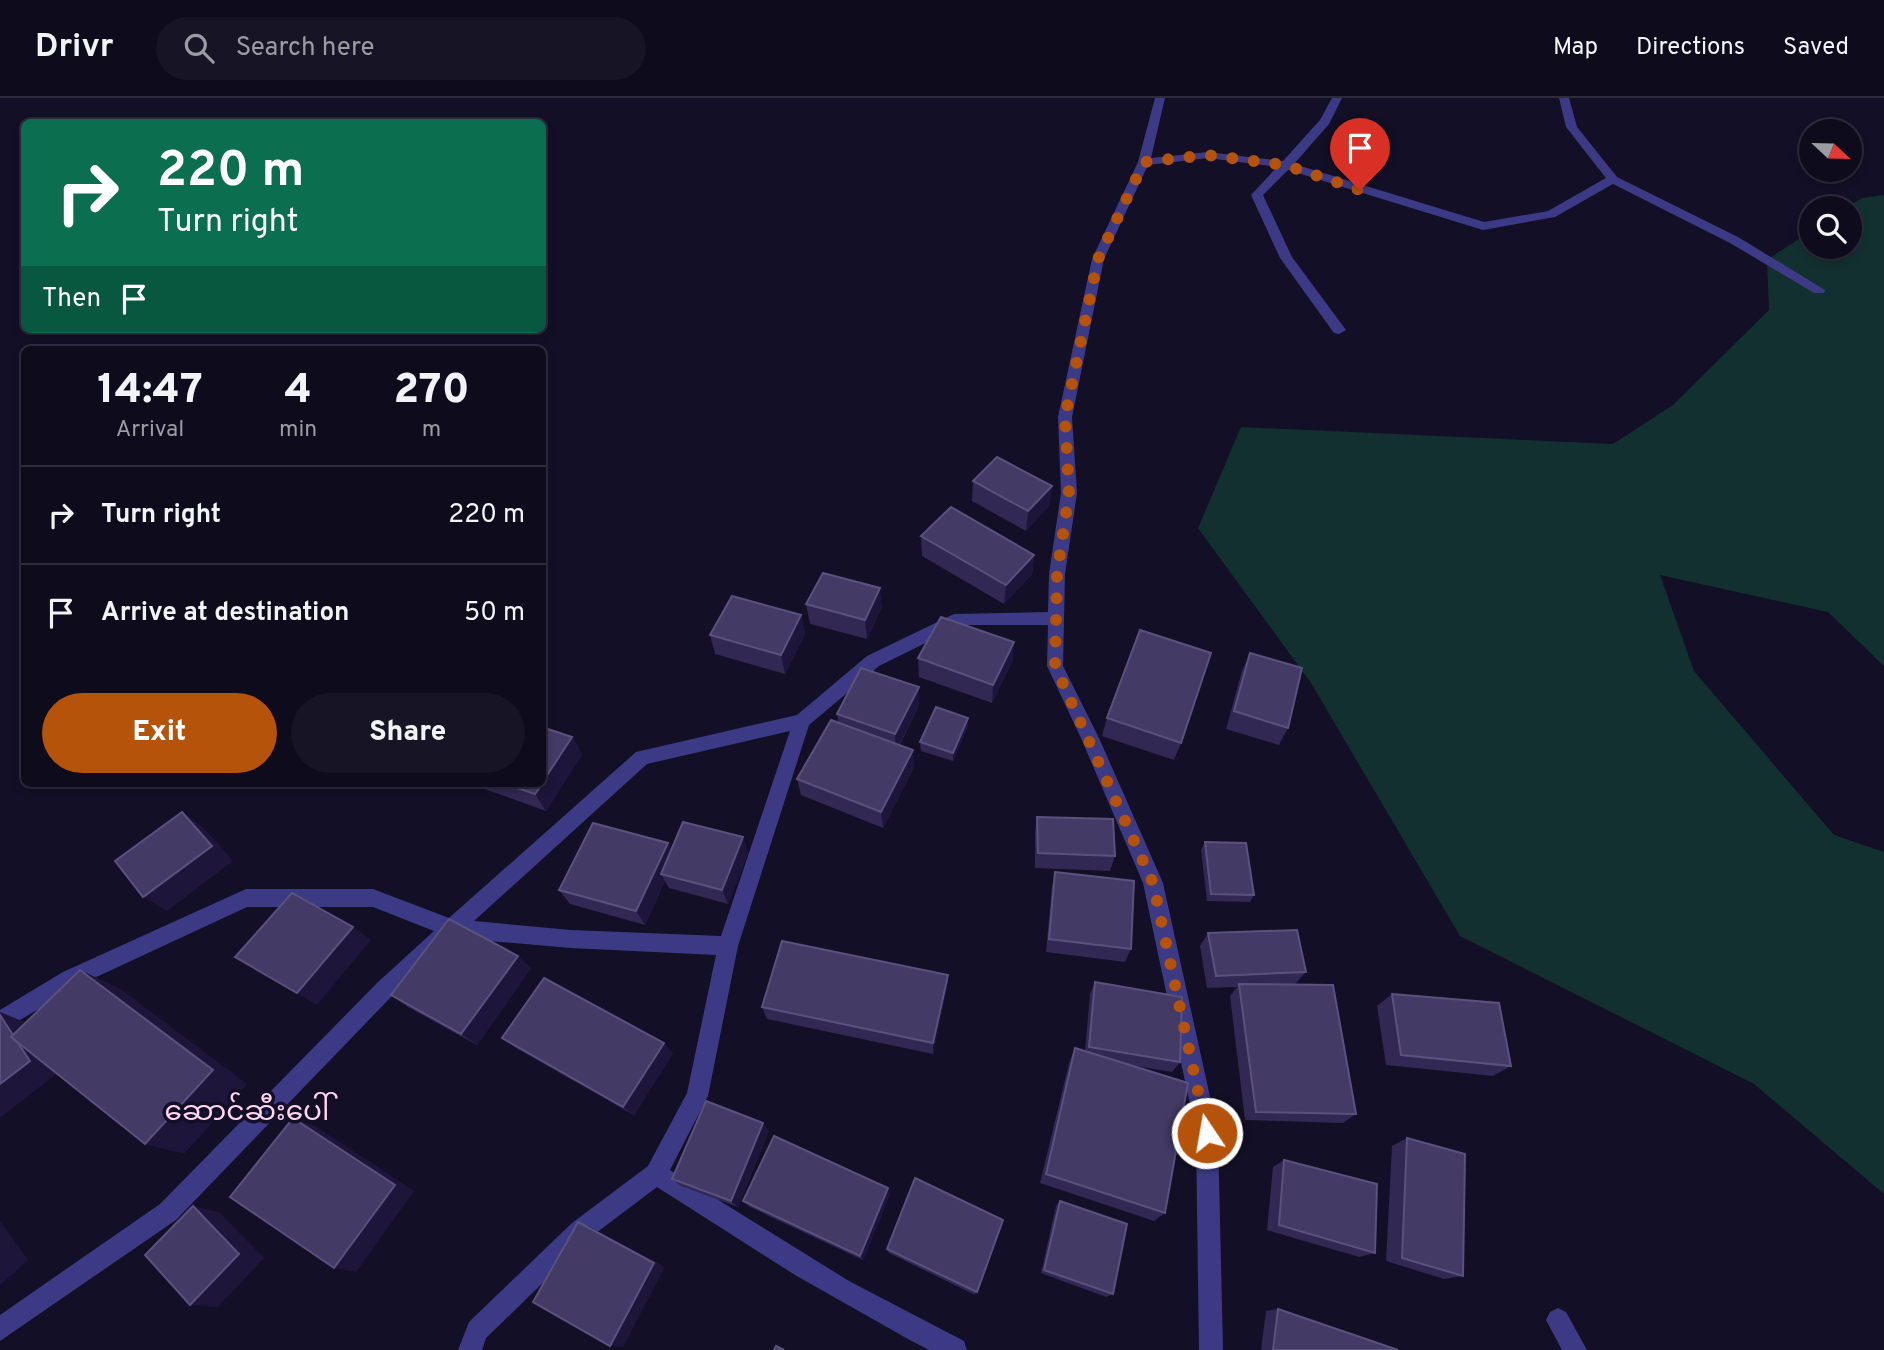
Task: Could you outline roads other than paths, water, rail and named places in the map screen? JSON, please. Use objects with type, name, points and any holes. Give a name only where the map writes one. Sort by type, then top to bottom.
[{"type":"street","points":[[1160,98],[1144,162],[1098,259],[1065,417],[1069,493],[1057,574],[1055,666],[1153,883],[1207,1133],[1211,1350]]},
{"type":"street","points":[[1337,98],[1335,107],[1257,195],[1286,258],[1339,330]]},
{"type":"street","points":[[1564,98],[1572,127],[1613,179],[1734,240],[1819,290]]},
{"type":"street","points":[[1144,162],[1208,155],[1285,165],[1483,226],[1551,214],[1613,179]]},
{"type":"street","points":[[0,1329],[168,1212],[386,989],[642,757],[802,721],[873,661],[960,619],[1056,618]]},
{"type":"street","points":[[470,1350],[477,1330],[580,1231],[656,1174],[696,1096],[727,946],[802,721]]},
{"type":"street","points":[[0,1022],[70,979],[246,898],[373,898],[452,928],[571,939],[727,946]]},
{"type":"street","points":[[656,1174],[772,1249],[908,1327],[955,1350]]},
{"type":"street","points":[[1558,1321],[1574,1350]]},
{"type":"district","name":"ဆောင်ဆီးပေါ်","points":[[247,1110]]}]
